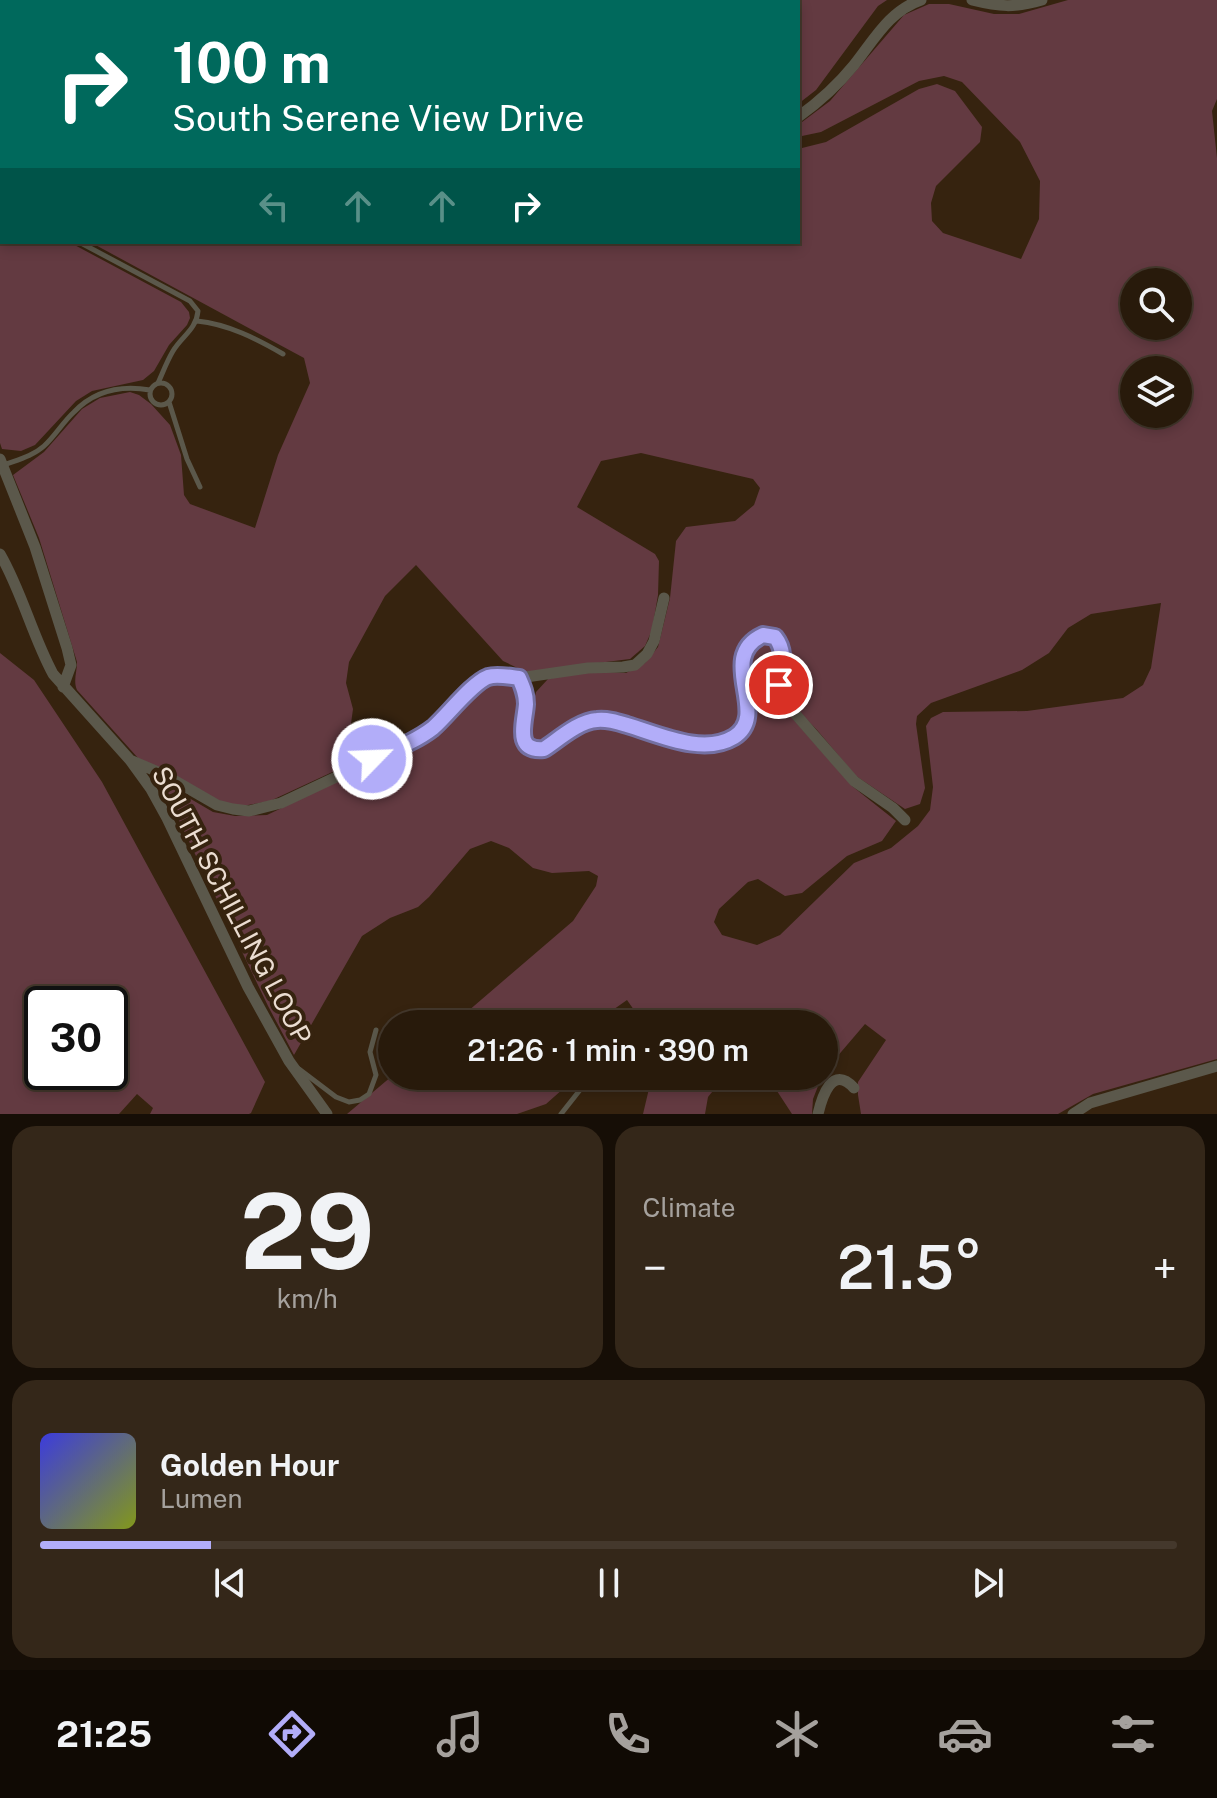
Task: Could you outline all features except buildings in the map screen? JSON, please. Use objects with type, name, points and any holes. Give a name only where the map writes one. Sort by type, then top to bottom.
[{"type":"street","points":[[800,116],[825,97],[890,18],[921,0]]},
{"type":"street","points":[[972,0],[1000,7],[1021,6],[1042,0]]},
{"type":"street","points":[[1,462],[35,547],[67,648],[71,665],[63,687]]},
{"type":"street","name":"SOUTH SCHILLING LOOP","points":[[0,554],[53,674],[130,760],[151,789],[248,987],[289,1061],[327,1114]]},
{"type":"street","points":[[130,760],[165,775],[217,805],[249,811],[281,803],[419,738],[488,677],[519,678],[635,665],[647,654],[654,641],[664,598]]},
{"type":"street","points":[[519,678],[525,693],[524,741],[537,750],[595,720],[610,720],[686,742],[722,742],[744,728],[748,718],[742,670],[746,650],[757,638],[770,635],[779,641],[782,648],[779,685],[784,701],[854,781],[905,820]]},
{"type":"street","points":[[1073,1114],[1090,1103],[1217,1066]]},
{"type":"street","points":[[818,1114],[822,1096],[831,1083],[845,1080],[854,1088]]},
{"type":"lane","points":[[83,244],[190,301],[198,311],[197,321],[173,350],[158,383],[150,390],[150,398],[155,403],[162,405],[169,402]]},
{"type":"lane","points":[[197,321],[234,330],[283,354]]},
{"type":"lane","points":[[158,383],[165,383],[171,388],[169,402],[187,459],[200,487]]},
{"type":"lane","points":[[1,462],[34,453],[44,446],[74,411],[98,394],[132,387],[150,390]]},
{"type":"lane","points":[[289,1061],[336,1097],[349,1102],[360,1100],[369,1094],[376,1075],[370,1052],[376,1030]]},
{"type":"lane","points":[[561,1114],[580,1090]]},
{"type":"shaded area","points":[[800,0],[887,0],[878,6],[816,90],[800,102]]},
{"type":"shaded area","points":[[1068,0],[1217,0],[1217,99],[1212,111],[1217,158],[1217,1059],[1093,1094],[1058,1114],[861,1114],[858,1082],[886,1040],[865,1024],[838,1056],[838,1010],[634,1010],[627,1000],[613,1010],[469,1010],[573,921],[596,886],[598,876],[589,871],[552,873],[533,868],[509,848],[491,841],[470,849],[418,907],[390,918],[362,936],[294,1055],[160,781],[213,812],[235,816],[267,815],[424,740],[482,688],[496,683],[511,685],[520,696],[517,735],[523,750],[538,756],[591,725],[543,744],[531,741],[525,732],[536,692],[548,679],[588,671],[626,673],[645,663],[658,647],[670,598],[676,541],[686,527],[735,521],[754,505],[760,488],[753,479],[641,453],[601,461],[577,507],[655,554],[659,561],[658,595],[652,630],[645,646],[630,659],[526,672],[503,661],[416,565],[385,596],[349,662],[346,683],[353,709],[341,768],[270,801],[243,806],[228,804],[138,758],[77,690],[77,662],[39,538],[13,475],[44,452],[82,409],[100,398],[130,392],[151,404],[170,425],[181,455],[184,495],[190,504],[255,528],[278,455],[310,383],[304,358],[94,244],[800,244],[800,148],[826,142],[919,89],[937,84],[955,91],[982,127],[980,142],[936,186],[931,203],[932,221],[943,233],[1021,259],[1039,219],[1040,181],[1020,142],[962,82],[944,76],[919,81],[821,132],[802,136],[800,124],[830,101],[904,15],[929,4],[949,4],[994,14],[1019,14]],"holes":[[[1161,603],[1151,668],[1143,685],[1123,698],[1027,711],[943,712],[931,718],[926,726],[933,787],[930,810],[918,826],[891,848],[854,863],[780,935],[757,945],[722,935],[714,922],[719,909],[748,882],[758,879],[785,896],[802,893],[847,856],[882,841],[896,821],[852,786],[779,703],[775,683],[777,654],[766,641],[753,650],[747,665],[753,723],[747,733],[732,744],[706,750],[691,749],[615,726],[592,725],[613,717],[688,739],[707,741],[724,737],[739,726],[745,713],[737,668],[743,645],[757,630],[772,628],[786,639],[787,657],[782,685],[786,698],[856,776],[905,809],[920,804],[925,788],[916,724],[917,716],[931,703],[1022,670],[1049,653],[1068,628],[1091,614]]]},
{"type":"shaded area","points":[[0,244],[73,244],[181,302],[189,312],[187,325],[169,345],[154,371],[143,380],[92,391],[76,401],[35,445],[21,451],[2,449]]},
{"type":"shaded area","points":[[0,653],[34,680],[102,782],[265,1082],[249,1114],[150,1114],[153,1108],[137,1094],[119,1114],[0,1114]]},
{"type":"shaded area","points":[[378,1088],[562,1090],[546,1104],[517,1114],[347,1114]]},
{"type":"shaded area","points":[[649,1090],[714,1090],[708,1097],[705,1114],[643,1114]]},
{"type":"shaded area","points":[[775,1090],[817,1090],[812,1114],[792,1114]]},
{"type":"route","points":[[372,759],[419,738],[488,677],[519,678],[526,704],[522,731],[524,741],[537,750],[595,720],[610,720],[686,742],[707,744],[735,736],[744,728],[748,718],[742,670],[746,650],[763,635],[775,637],[782,648],[779,685]]}]
